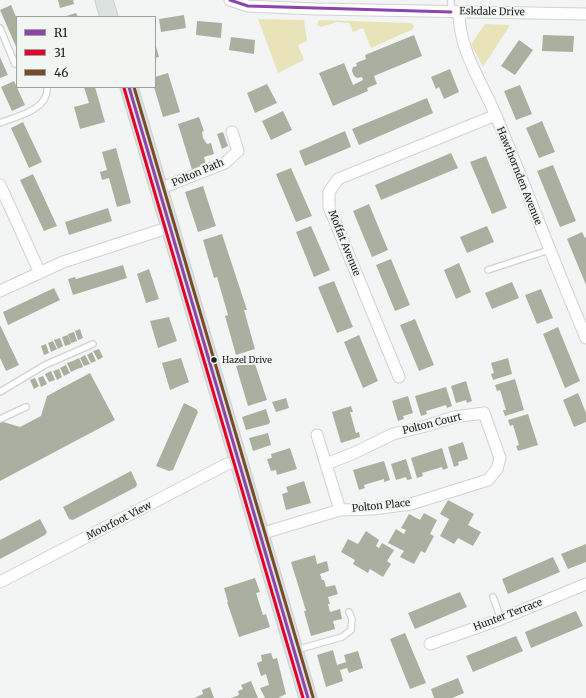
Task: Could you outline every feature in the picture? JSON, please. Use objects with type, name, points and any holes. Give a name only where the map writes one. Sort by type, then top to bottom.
[{"type":"main road","points":[[104,0],[109,16]]},
{"type":"main road","points":[[129,88],[308,698]]},
{"type":"street","name":"Eskdale Drive","points":[[230,0],[248,6],[586,14]]},
{"type":"street","name":"Hawthornden Avenue","points":[[455,12],[461,38],[471,64],[496,115],[549,250],[586,338]]},
{"type":"street","name":"Moffat Avenue","points":[[399,376],[329,207],[329,192],[338,179],[496,115]]},
{"type":"street","name":"Polton Path","points":[[159,189],[225,163],[238,151],[232,132]]},
{"type":"street","points":[[0,185],[40,273]]},
{"type":"street","points":[[0,291],[64,262],[170,228]]},
{"type":"street","name":"Polton Court","points":[[326,464],[352,454],[393,434],[426,426],[454,416],[484,413],[500,458],[497,469]]},
{"type":"street","points":[[317,435],[340,510]]},
{"type":"street","name":"Moorfoot View","points":[[0,582],[228,464],[239,462]]},
{"type":"street","name":"Polton Place","points":[[260,534],[340,510],[373,509],[411,504],[488,480],[497,469]]},
{"type":"street","name":"Hunter Terrace","points":[[430,644],[501,619],[586,584]]},
{"type":"lane","points":[[451,0],[455,12]]},
{"type":"lane","points":[[0,28],[16,64]]},
{"type":"lane","points":[[0,123],[39,107],[45,99],[48,88]]},
{"type":"lane","points":[[488,270],[549,250]]},
{"type":"lane","points":[[0,392],[45,365],[93,344]]},
{"type":"lane","points":[[0,419],[26,407]]},
{"type":"lane","points":[[493,597],[501,619]]},
{"type":"lane","points":[[294,651],[342,637],[350,630],[352,619],[349,612]]},
{"type":"shaded area","points":[[258,19],[304,20],[307,41],[298,45],[304,60],[278,73]]},
{"type":"shaded area","points":[[319,20],[411,23],[414,26],[413,29],[371,48],[363,28],[353,32],[349,23],[337,22],[321,27],[317,25]]},
{"type":"shaded area","points":[[485,24],[510,25],[483,67],[471,44]]},
{"type":"building","points":[[58,0],[73,0],[74,4],[60,8]]},
{"type":"building","points":[[11,5],[16,17],[16,47],[0,10]]},
{"type":"building","points":[[76,13],[78,16],[66,16]]},
{"type":"building","points":[[184,15],[186,28],[161,32],[159,19]]},
{"type":"building","points":[[197,21],[222,23],[221,38],[196,35]]},
{"type":"building","points":[[414,35],[422,56],[374,76],[377,84],[367,88],[368,91],[333,106],[319,73],[344,63],[353,85],[363,80],[362,77],[357,78],[354,76],[352,71],[353,67],[357,66],[356,63],[366,59],[365,55]]},
{"type":"building","points":[[543,35],[574,36],[573,52],[542,51]]},
{"type":"building","points":[[231,37],[255,40],[254,54],[229,50]]},
{"type":"building","points":[[519,40],[533,50],[515,75],[501,66]]},
{"type":"building","points":[[156,46],[159,57],[156,58]]},
{"type":"building","points":[[0,57],[8,75],[0,78]]},
{"type":"building","points":[[450,69],[459,92],[444,99],[439,87],[436,89],[431,77]]},
{"type":"building","points":[[168,73],[180,112],[163,117],[154,88],[156,88],[156,77]]},
{"type":"building","points":[[14,81],[25,105],[12,111],[1,87]]},
{"type":"building","points":[[267,84],[277,103],[255,113],[247,93]]},
{"type":"building","points":[[520,85],[532,114],[516,120],[504,91]]},
{"type":"building","points":[[84,88],[95,88],[105,122],[80,129],[74,107],[89,103]]},
{"type":"building","points":[[427,98],[433,113],[359,145],[352,129]]},
{"type":"building","points":[[283,111],[292,130],[271,140],[262,121]]},
{"type":"building","points":[[199,117],[204,131],[202,132],[203,138],[207,144],[211,143],[214,154],[204,157],[207,168],[193,173],[178,124]]},
{"type":"building","points":[[542,121],[555,152],[539,158],[526,128]]},
{"type":"building","points":[[23,122],[42,162],[29,168],[11,128]]},
{"type":"building","points":[[345,131],[351,147],[305,166],[299,151]]},
{"type":"building","points":[[223,132],[228,146],[222,149],[217,134]]},
{"type":"building","points":[[116,148],[131,203],[117,207],[109,178],[102,180],[100,172],[107,170],[102,152]]},
{"type":"building","points":[[451,153],[458,168],[381,200],[375,185]]},
{"type":"building","points":[[486,156],[507,208],[492,214],[470,162]]},
{"type":"building","points":[[553,165],[576,221],[560,227],[537,171]]},
{"type":"building","points":[[291,168],[312,216],[296,222],[276,174]]},
{"type":"building","points":[[33,174],[57,226],[44,231],[20,180]]},
{"type":"building","points":[[203,186],[216,226],[198,232],[185,192]]},
{"type":"building","points":[[369,204],[388,250],[372,257],[353,211]]},
{"type":"building","points":[[108,208],[112,221],[69,235],[65,222]]},
{"type":"building","points":[[311,226],[330,270],[314,277],[296,232]]},
{"type":"building","points":[[487,226],[494,242],[467,253],[460,237]]},
{"type":"building","points":[[582,232],[585,238],[586,237],[586,285],[567,239]]},
{"type":"building","points":[[222,234],[247,310],[244,310],[255,349],[236,355],[225,316],[228,315],[217,277],[214,278],[203,240]]},
{"type":"building","points":[[391,259],[410,305],[395,311],[376,265]]},
{"type":"building","points":[[459,263],[471,292],[456,299],[444,270]]},
{"type":"building","points":[[123,265],[127,278],[73,295],[68,279],[75,277],[76,279]]},
{"type":"building","points":[[149,269],[159,299],[146,303],[137,274]]},
{"type":"building","points":[[334,281],[353,327],[337,333],[318,287]]},
{"type":"building","points":[[512,282],[519,298],[492,309],[485,293]]},
{"type":"building","points":[[54,288],[60,300],[8,325],[3,312]]},
{"type":"building","points":[[541,289],[553,318],[537,324],[525,295]]},
{"type":"building","points":[[169,317],[177,341],[158,348],[150,321]]},
{"type":"building","points":[[415,319],[434,365],[419,371],[400,325]]},
{"type":"building","points":[[0,325],[19,365],[6,371],[0,358]]},
{"type":"building","points":[[558,327],[580,381],[565,388],[543,334]]},
{"type":"building","points":[[80,329],[83,338],[78,340],[75,331]]},
{"type":"building","points":[[74,332],[77,341],[71,343],[68,334]]},
{"type":"building","points":[[68,335],[71,344],[65,346],[62,337]]},
{"type":"building","points":[[359,335],[378,381],[363,388],[344,342]]},
{"type":"building","points":[[60,338],[63,346],[58,349],[54,340]]},
{"type":"building","points":[[53,341],[57,349],[51,352],[48,343]]},
{"type":"building","points":[[46,344],[49,353],[44,355],[41,346]]},
{"type":"building","points":[[99,349],[103,357],[98,360],[93,351]]},
{"type":"building","points":[[92,352],[96,361],[91,363],[87,355]]},
{"type":"building","points":[[85,355],[90,364],[84,366],[80,358]]},
{"type":"building","points":[[79,358],[83,367],[77,369],[73,361]]},
{"type":"building","points":[[181,358],[189,382],[170,390],[162,363]]},
{"type":"building","points":[[508,358],[512,374],[493,380],[491,374],[494,373],[491,363]]},
{"type":"building","points":[[73,361],[77,369],[71,372],[67,363]]},
{"type":"building","points":[[254,361],[267,400],[248,406],[236,366]]},
{"type":"building","points":[[66,365],[70,373],[64,376],[60,368]]},
{"type":"building","points":[[59,369],[62,377],[57,380],[53,371]]},
{"type":"building","points":[[51,371],[55,380],[49,382],[45,374]]},
{"type":"building","points":[[90,373],[115,420],[0,481],[0,421],[20,427],[41,416],[47,396]]},
{"type":"building","points":[[43,376],[47,384],[41,387],[38,378]]},
{"type":"building","points":[[35,378],[39,386],[34,389],[30,380]]},
{"type":"building","points":[[515,379],[524,410],[505,416],[503,410],[506,410],[500,390],[497,391],[495,385]]},
{"type":"building","points":[[466,381],[472,401],[467,403],[466,400],[456,403],[451,386]]},
{"type":"building","points":[[446,387],[452,406],[447,408],[446,405],[426,411],[427,414],[421,416],[415,396]]},
{"type":"building","points":[[578,393],[586,413],[586,422],[574,427],[563,400]]},
{"type":"building","points":[[408,396],[413,413],[403,416],[404,419],[398,421],[392,401]]},
{"type":"building","points":[[286,398],[289,408],[276,412],[272,402]]},
{"type":"building","points":[[184,403],[196,409],[198,412],[173,470],[169,471],[156,466]]},
{"type":"building","points":[[351,406],[353,412],[350,412],[356,433],[359,432],[360,437],[341,443],[332,412]]},
{"type":"building","points":[[266,409],[270,422],[269,424],[246,430],[242,417]]},
{"type":"building","points":[[528,414],[538,445],[518,451],[516,446],[519,445],[513,425],[510,426],[508,420]]},
{"type":"building","points":[[268,433],[271,445],[253,451],[249,438]]},
{"type":"building","points":[[463,442],[468,459],[458,462],[459,465],[454,467],[448,447]]},
{"type":"building","points":[[290,448],[297,469],[277,475],[276,470],[271,471],[267,459],[272,458],[271,454]]},
{"type":"building","points":[[442,448],[448,468],[443,470],[442,467],[422,473],[423,476],[417,478],[411,458]]},
{"type":"building","points":[[406,459],[412,479],[407,480],[406,477],[396,480],[391,464]]},
{"type":"building","points":[[384,461],[390,480],[384,482],[384,479],[364,485],[365,488],[359,490],[353,470]]},
{"type":"building","points":[[131,471],[137,484],[136,487],[73,520],[69,519],[63,507]]},
{"type":"building","points":[[304,481],[311,503],[286,510],[282,494],[288,492],[286,487]]},
{"type":"building","points":[[448,500],[474,514],[468,525],[481,532],[473,546],[458,538],[454,544],[440,536],[449,519],[440,514]]},
{"type":"building","points":[[424,513],[437,520],[430,534],[434,536],[425,553],[421,551],[414,564],[400,557],[404,551],[388,543],[396,529],[404,534],[406,530],[401,528],[409,514],[420,520]]},
{"type":"building","points":[[40,519],[47,532],[45,535],[0,559],[0,540]]},
{"type":"building","points":[[366,531],[379,540],[376,546],[379,548],[382,543],[394,550],[387,561],[391,564],[383,577],[370,569],[368,573],[353,564],[355,560],[341,552],[348,539],[358,544]]},
{"type":"building","points":[[586,544],[586,562],[568,569],[561,554]]},
{"type":"building","points":[[315,555],[317,564],[327,561],[329,571],[320,574],[326,587],[335,585],[338,594],[328,597],[330,604],[328,604],[330,612],[340,609],[342,619],[333,621],[335,629],[311,636],[304,611],[306,611],[291,562]]},
{"type":"building","points":[[553,557],[560,572],[508,594],[502,579]]},
{"type":"building","points":[[255,578],[260,592],[256,593],[263,615],[266,614],[270,627],[239,637],[227,602],[224,588]]},
{"type":"building","points":[[460,592],[467,607],[415,629],[408,613]]},
{"type":"building","points":[[576,611],[583,626],[531,648],[525,632]]},
{"type":"building","points":[[405,633],[426,683],[410,689],[390,639]]},
{"type":"building","points":[[516,636],[523,651],[473,672],[466,656]]},
{"type":"building","points":[[333,650],[337,665],[346,662],[344,655],[358,651],[363,668],[349,673],[347,668],[340,670],[343,681],[326,687],[317,655]]},
{"type":"building","points":[[271,653],[273,659],[277,658],[286,694],[278,698],[265,698],[260,688],[269,685],[266,674],[261,676],[257,663],[262,661],[261,655]]},
{"type":"building","points":[[458,678],[464,693],[452,698],[434,698],[431,689]]},
{"type":"building","points":[[251,681],[258,698],[231,698],[239,695],[238,691],[243,689],[241,685]]},
{"type":"building","points":[[210,687],[214,698],[194,698],[203,694],[202,690]]},
{"type":"transit line","name":"R1","points":[[230,0],[248,6],[451,12]]},
{"type":"transit line","name":"31","points":[[124,88],[303,698]]},
{"type":"transit line","name":"R1","points":[[129,88],[308,698]]},
{"type":"transit line","name":"46","points":[[134,88],[313,697]]},
{"type":"place","name":"Hazel Drive","points":[[214,360]]}]
